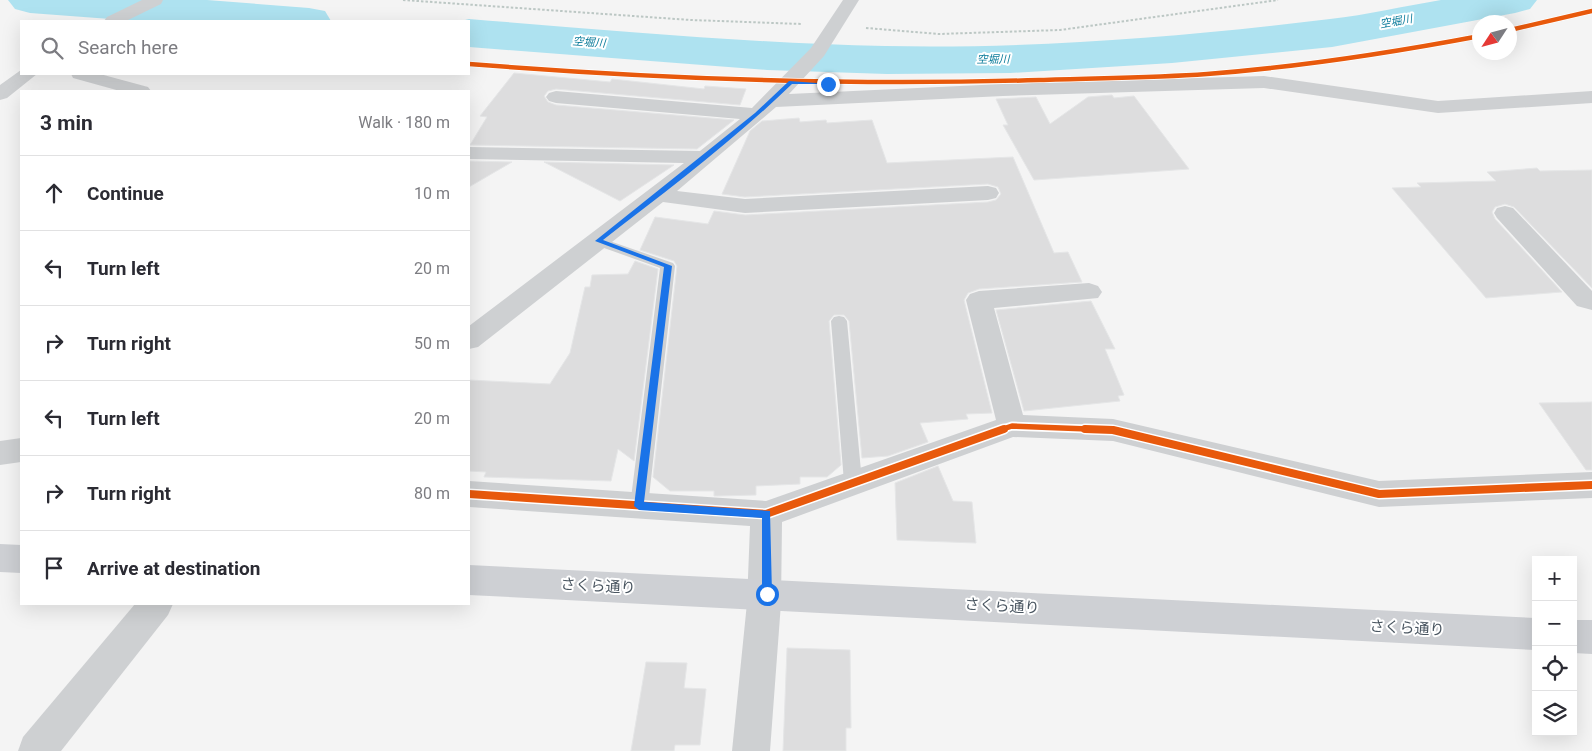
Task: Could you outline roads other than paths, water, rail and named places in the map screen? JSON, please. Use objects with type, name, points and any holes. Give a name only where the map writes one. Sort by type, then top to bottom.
[{"type":"street","points":[[115,20],[155,0]]},
{"type":"street","points":[[470,339],[658,195],[765,108],[838,25],[851,0]]},
{"type":"street","points":[[0,94],[27,75]]},
{"type":"street","points":[[84,75],[137,90]]},
{"type":"street","points":[[556,97],[765,108],[1003,90],[1264,82],[1438,107],[1592,97]]},
{"type":"street","points":[[470,153],[705,157]]},
{"type":"street","points":[[658,195],[745,206],[988,193]]},
{"type":"street","points":[[1505,213],[1586,300],[1592,302]]},
{"type":"street","points":[[1012,426],[978,300],[1089,292]]},
{"type":"street","points":[[470,494],[766,514],[1012,426],[1114,430],[1378,494],[1592,485]]},
{"type":"street","points":[[0,453],[20,450]]},
{"type":"street","points":[[751,751],[761,633],[767,594],[766,514]]},
{"type":"street","points":[[0,558],[20,559]]},
{"type":"street","name":"さくら通り","points":[[470,580],[1532,634]]},
{"type":"street","points":[[37,751],[155,605]]},
{"type":"street","points":[[1577,636],[1592,637]]},
{"type":"lane","points":[[598,241],[668,266],[639,506]]},
{"type":"lane","points":[[839,321],[853,482]]},
{"type":"waterway","name":"空堀川","points":[[30,0],[296,20]]},
{"type":"waterway","name":"空堀川","points":[[470,33],[767,56],[887,60],[1010,59],[1172,49],[1332,33],[1515,0]]}]
